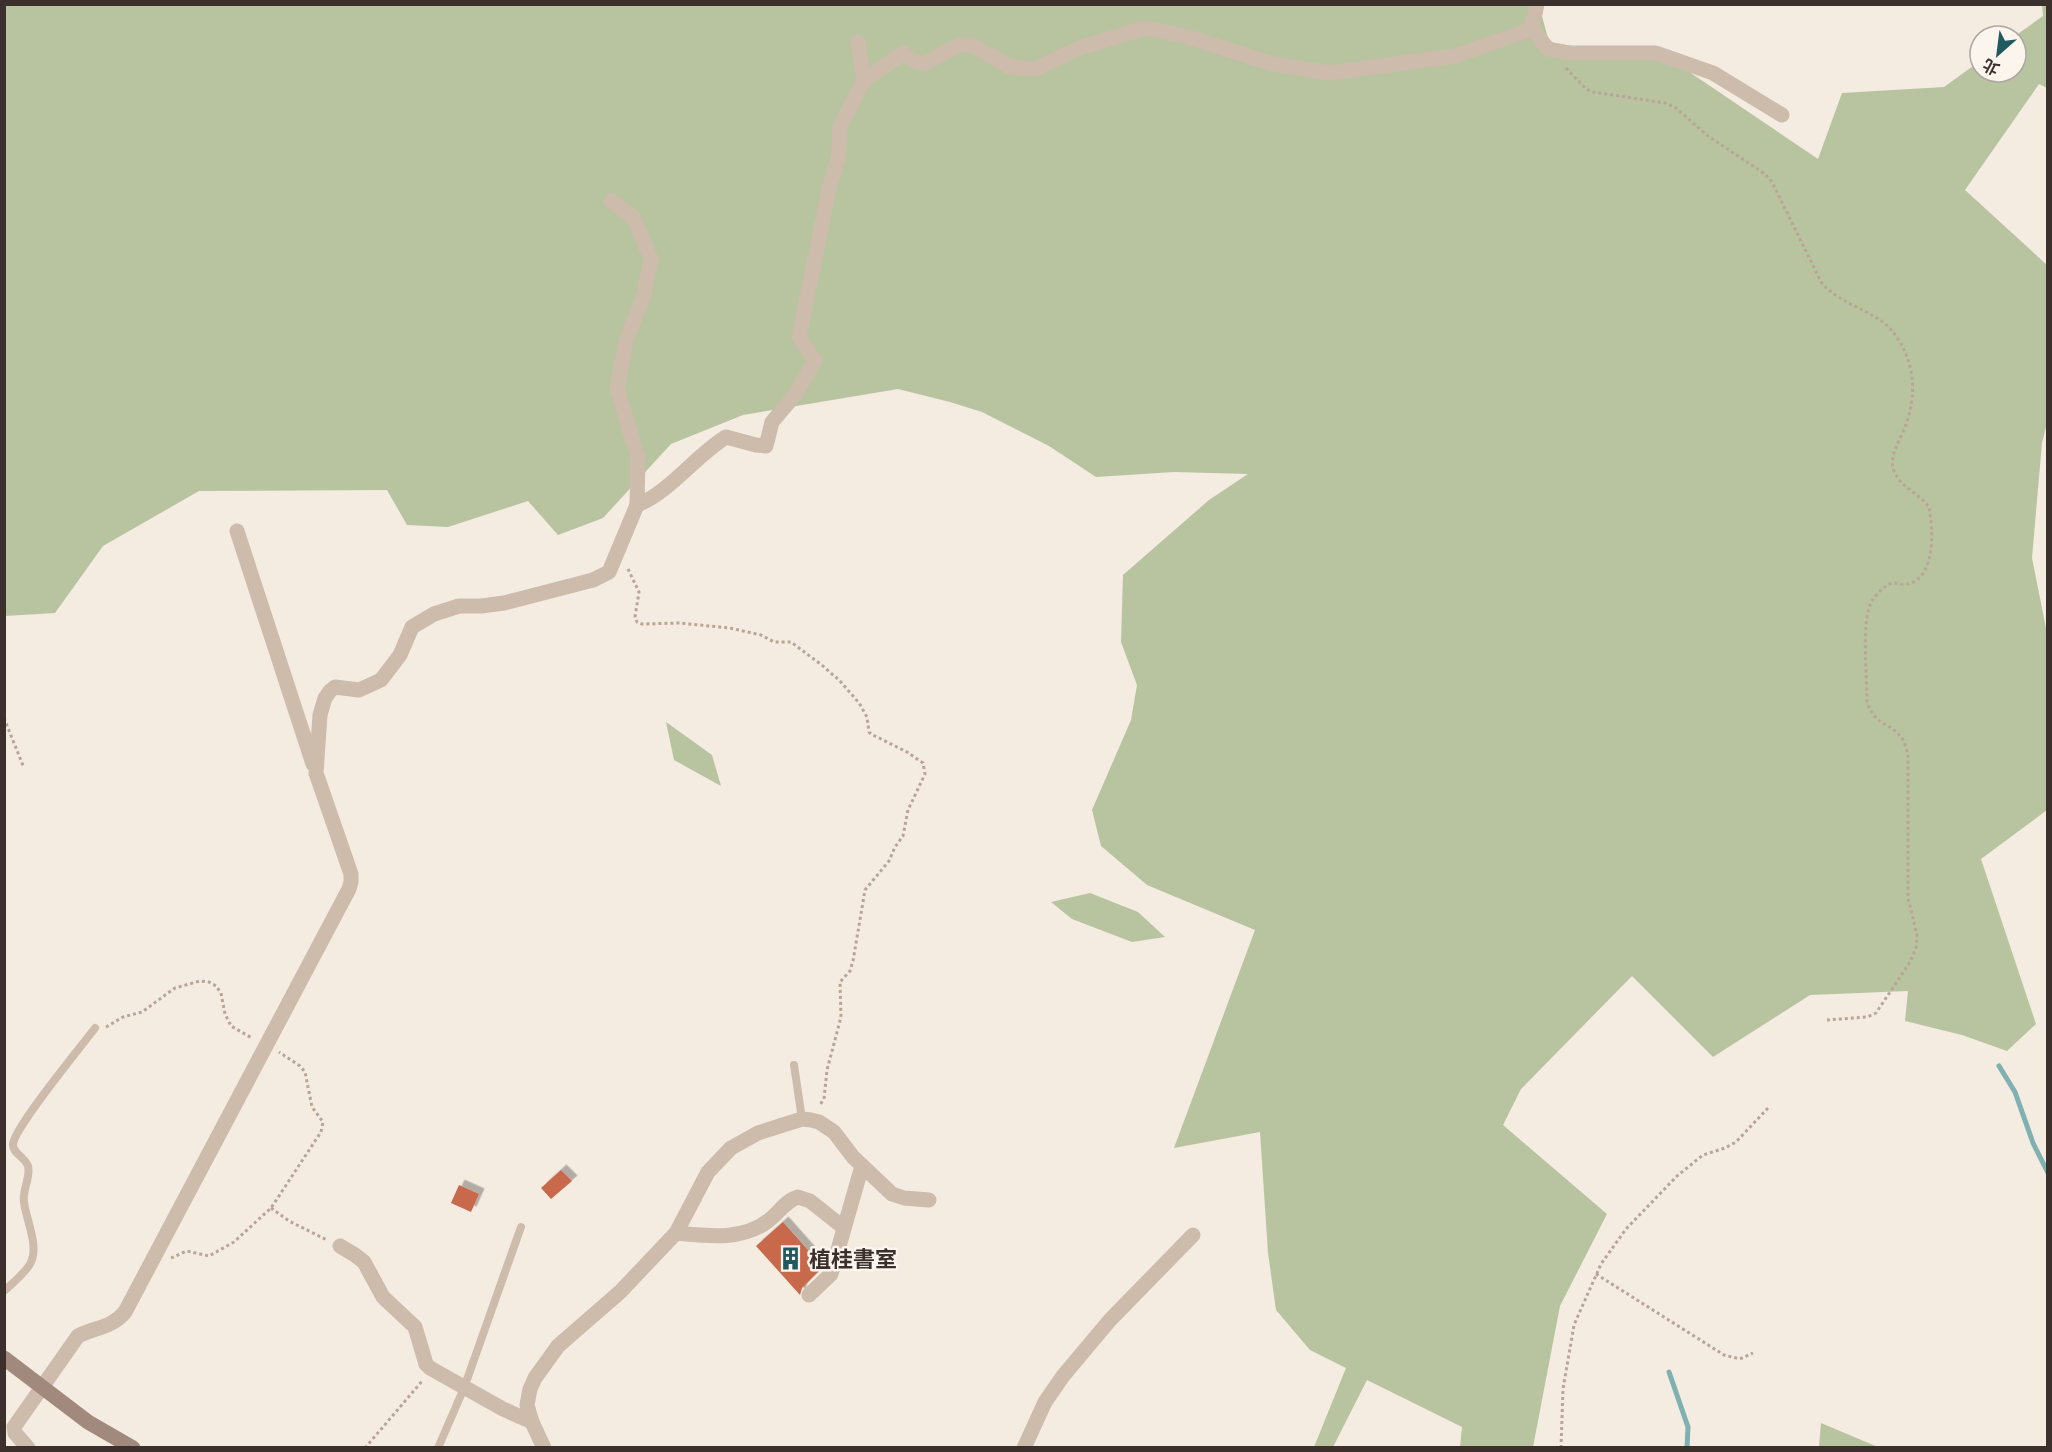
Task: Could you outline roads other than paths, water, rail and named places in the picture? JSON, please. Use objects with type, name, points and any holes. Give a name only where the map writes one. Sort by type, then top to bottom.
[{"type":"main road","points":[[4,1358],[88,1422],[133,1448]]},
{"type":"street","points":[[1532,29],[1538,4]]},
{"type":"street","points":[[637,505],[651,500],[710,447],[726,437],[766,446],[772,422],[795,395],[815,362],[800,337],[829,189],[839,154],[840,126],[864,80],[903,53],[912,60],[924,64],[959,45],[972,45],[1010,67],[1035,69],[1077,49],[1145,28],[1185,36],[1273,64],[1330,73],[1455,56],[1532,29]]},
{"type":"street","points":[[1532,29],[1548,49],[1569,53],[1656,53],[1713,73],[1782,115]]},
{"type":"street","points":[[858,42],[864,80]]},
{"type":"street","points":[[316,773],[320,715],[330,691],[335,687],[359,690],[381,680],[400,655],[412,627],[434,614],[459,606],[504,603],[593,580],[609,572],[637,505],[638,458],[617,388],[626,341],[644,294],[651,259],[633,217],[611,201]]},
{"type":"street","points":[[28,1448],[9,1433],[78,1336],[112,1324],[124,1312],[351,882],[351,874],[237,531]]},
{"type":"street","points":[[544,1448],[527,1405],[535,1378],[546,1360],[558,1346],[620,1292],[676,1233],[708,1172],[731,1148],[758,1133],[802,1117],[819,1122],[834,1131],[853,1157],[892,1194],[904,1198],[929,1200]]},
{"type":"street","points":[[809,1295],[831,1274],[862,1166]]},
{"type":"street","points":[[676,1233],[703,1236],[743,1233],[768,1221],[789,1201],[798,1197],[810,1201],[844,1228]]},
{"type":"street","points":[[1024,1448],[1045,1402],[1063,1376],[1110,1320],[1193,1235]]},
{"type":"street","points":[[340,1246],[364,1262],[383,1297],[415,1327],[426,1364],[464,1388],[532,1422]]},
{"type":"lane","points":[[4,1291],[31,1263],[33,1251],[24,1201],[24,1187],[29,1170],[26,1161],[14,1149],[13,1142],[27,1117],[95,1028]]},
{"type":"lane","points":[[794,1065],[802,1117]]},
{"type":"lane","points":[[438,1448],[464,1388],[521,1227]]},
{"type":"waterway","points":[[1999,1066],[2015,1092],[2033,1143],[2048,1173]]},
{"type":"waterway","points":[[1669,1372],[1688,1427],[1687,1448]]},
{"type":"place","name":"植桂書室","points":[[791,1259]]}]
